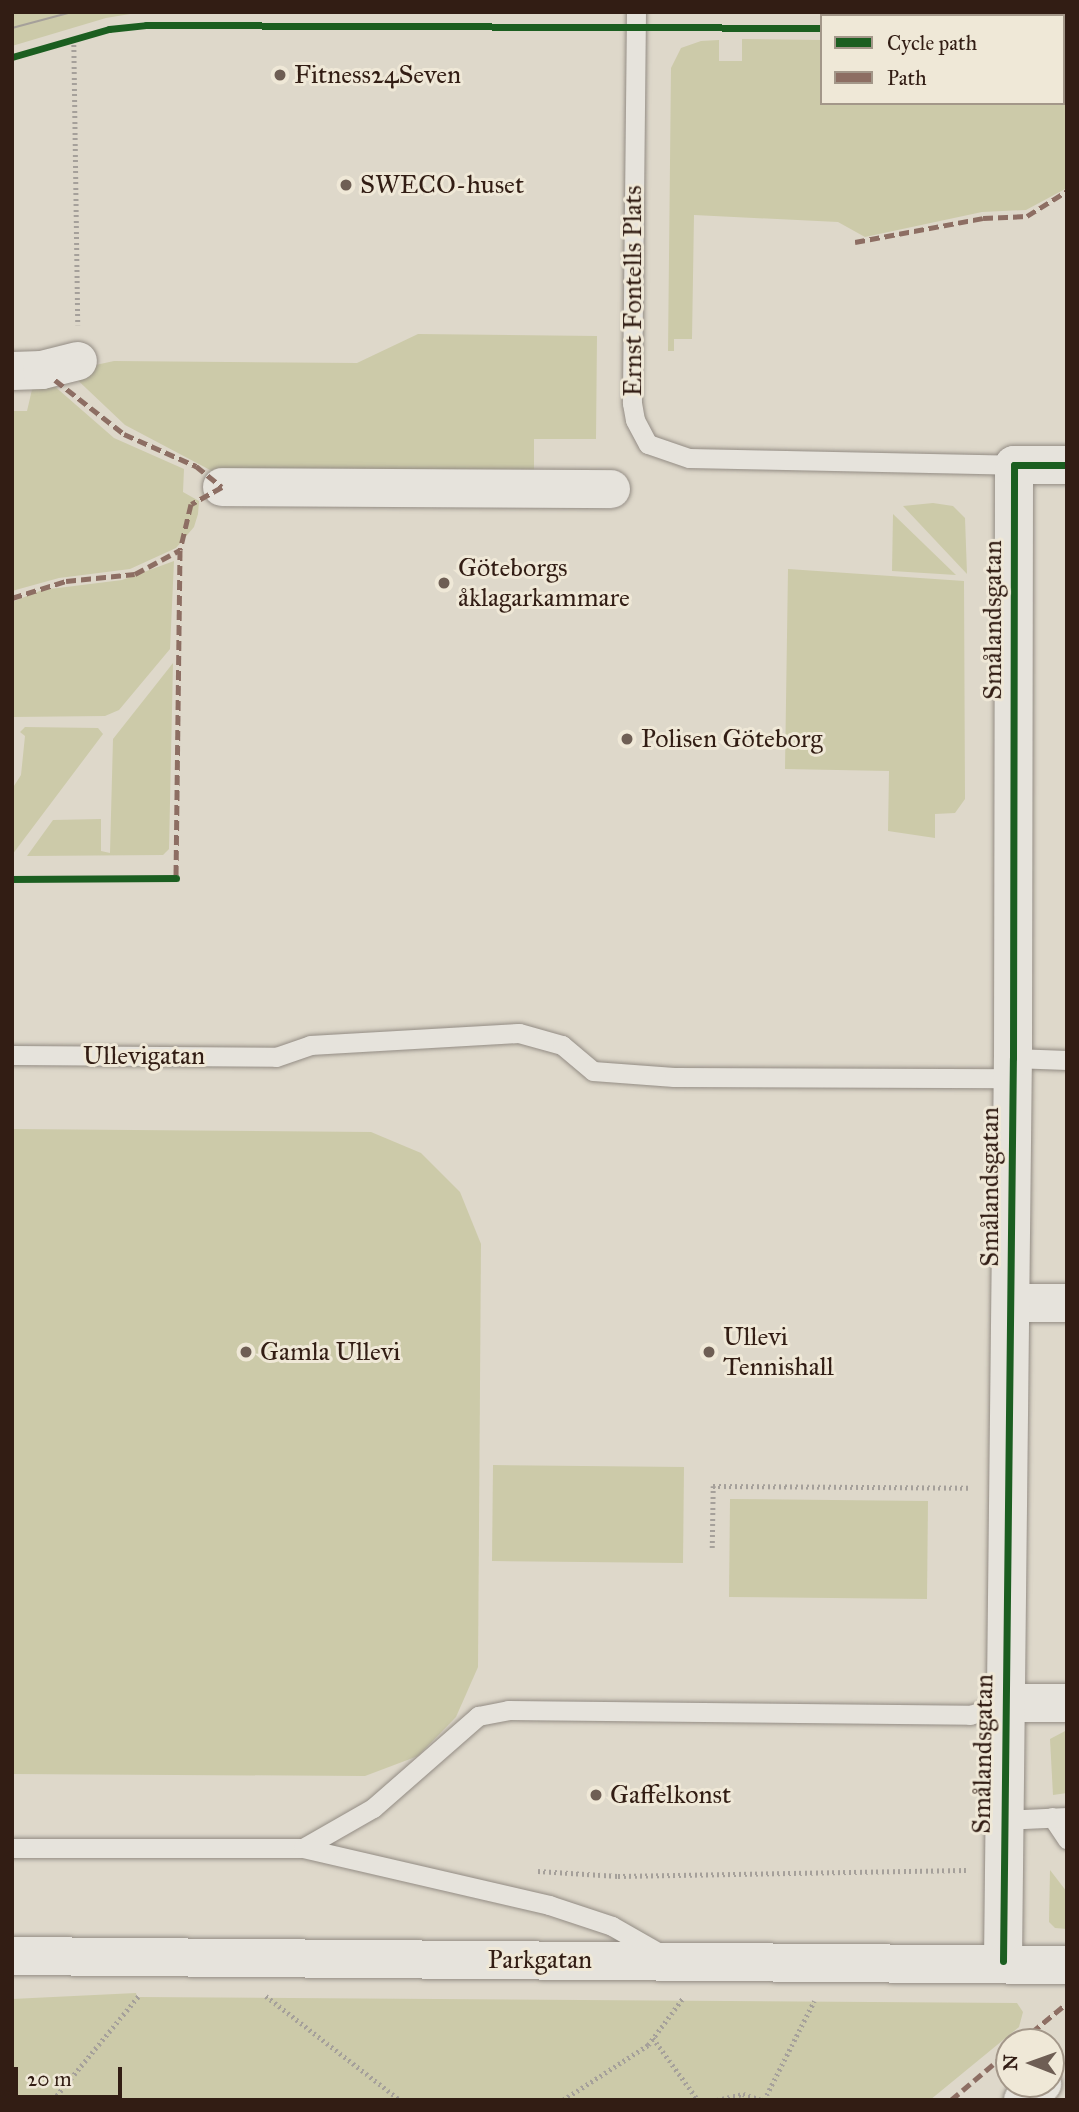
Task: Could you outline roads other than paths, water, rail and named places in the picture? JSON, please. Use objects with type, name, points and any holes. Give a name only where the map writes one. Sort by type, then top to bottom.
[{"type":"street","points":[[12,371],[42,370],[78,361]]},
{"type":"street","points":[[1014,465],[1067,465]]},
{"type":"street","name":"Smålandsgatan","points":[[1003,1961],[1002,1820],[1011,1303],[1014,465]]},
{"type":"street","points":[[222,487],[611,489]]},
{"type":"street","points":[[1011,1303],[1067,1303]]},
{"type":"street","points":[[1006,1703],[1067,1703]]},
{"type":"street","name":"Parkgatan","points":[[12,1956],[678,1976],[1003,1961],[1067,1965]]},
{"type":"lane","name":"Ernst Fontells Plats","points":[[636,12],[632,388],[640,434],[659,451],[689,458],[1014,465]]},
{"type":"lane","name":"Ullevigatan","points":[[12,1055],[276,1057],[310,1045],[519,1033],[562,1045],[593,1072],[674,1077],[1012,1074],[1067,1060]]},
{"type":"lane","points":[[303,1848],[373,1808],[478,1716],[508,1710],[970,1714],[1006,1703]]},
{"type":"lane","points":[[1002,1820],[1059,1817],[1067,1839]]},
{"type":"lane","points":[[12,1849],[303,1848],[549,1905],[612,1926],[678,1976]]},
{"type":"tram line","points":[[12,28],[72,12]]},
{"type":"place","name":"Fitness24Seven","points":[[280,75]]},
{"type":"place","name":"SWECO-huset","points":[[346,185]]},
{"type":"place","name":"Göteborgs åklagarkammare","points":[[444,583]]},
{"type":"place","name":"Polisen Göteborg","points":[[627,739]]},
{"type":"place","name":"Gamla Ullevi","points":[[246,1352]]},
{"type":"place","name":"Ullevi Tennishall","points":[[709,1352]]},
{"type":"place","name":"Gaffelkonst","points":[[596,1795]]}]
